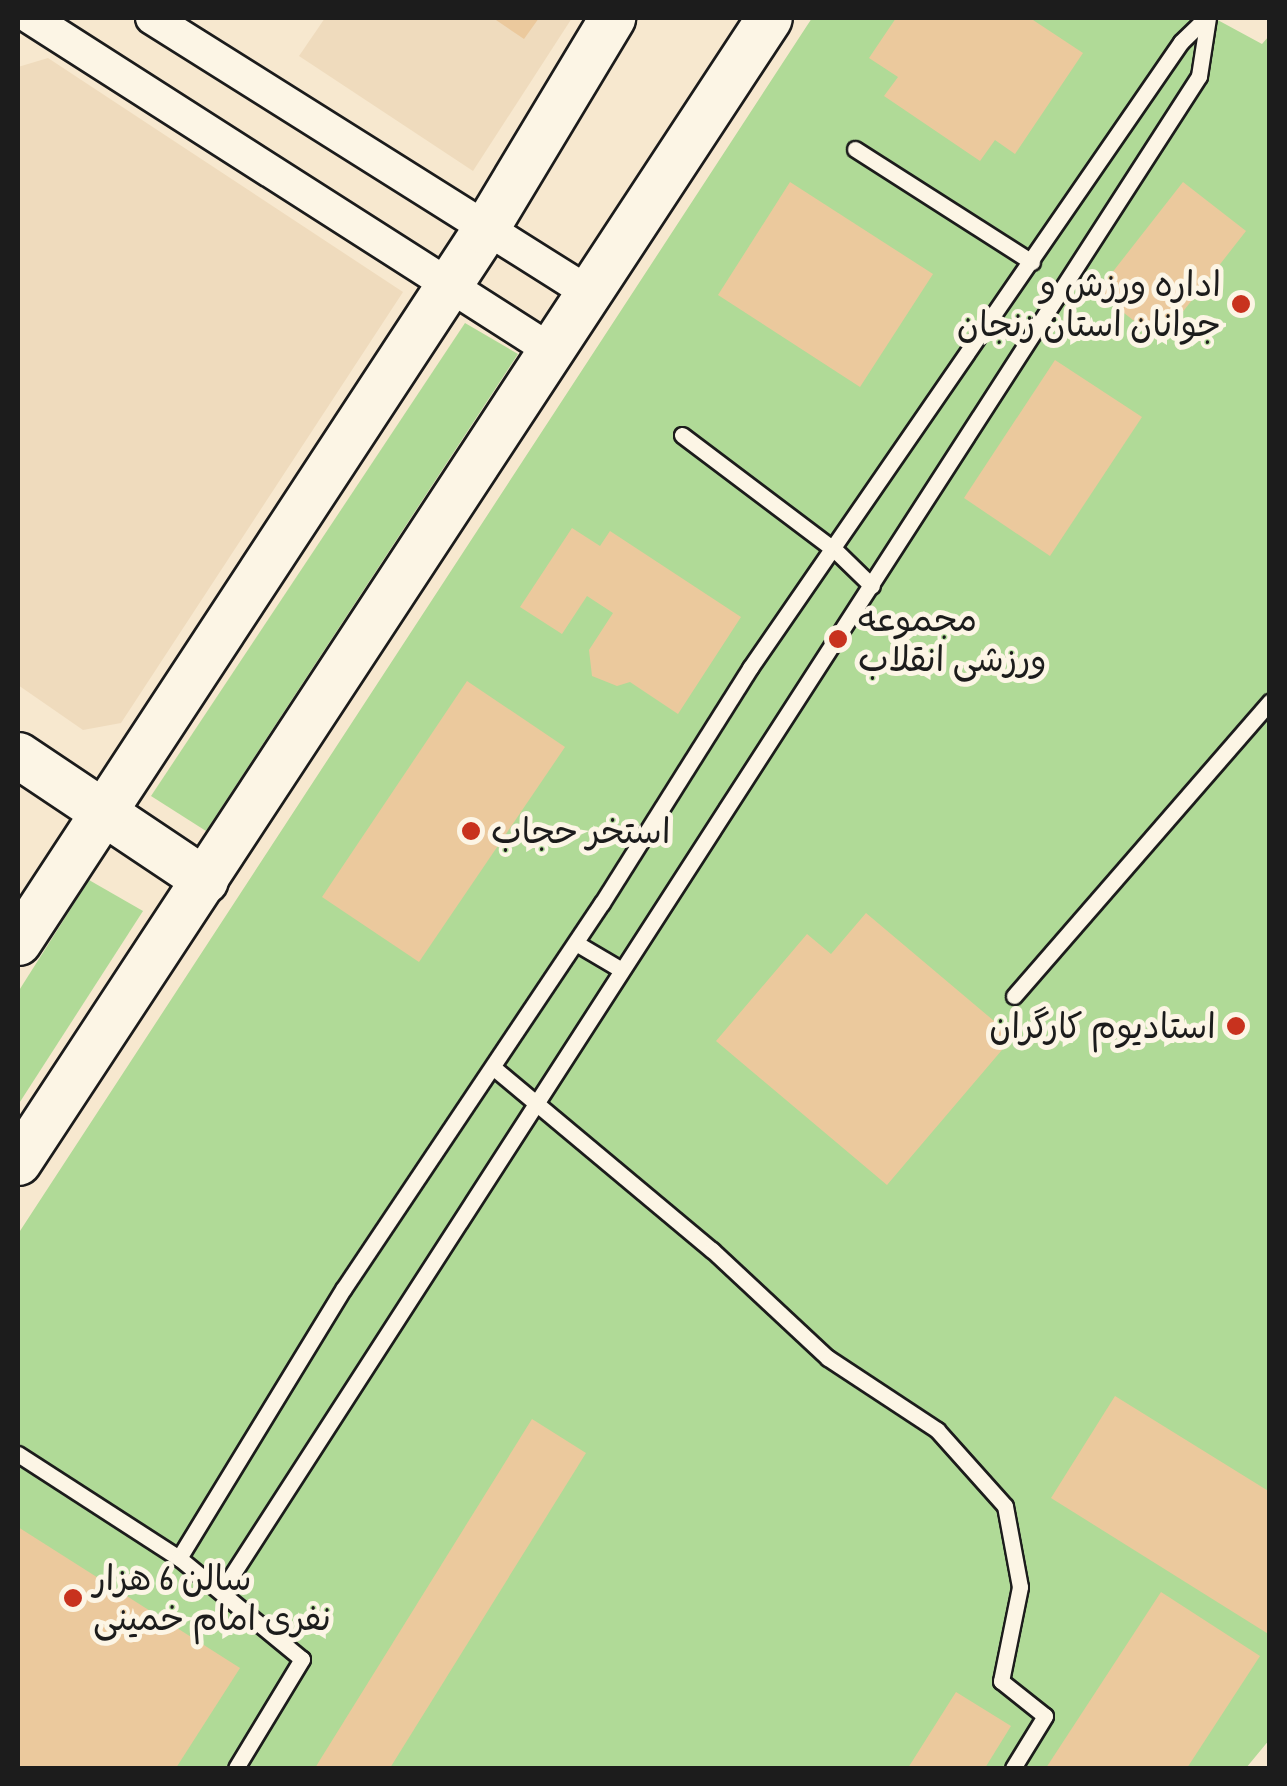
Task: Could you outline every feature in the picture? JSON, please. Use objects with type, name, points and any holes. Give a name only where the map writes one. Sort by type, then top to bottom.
[{"type":"street","points":[[31,18],[446,289],[548,349]]},
{"type":"street","points":[[152,18],[484,231],[586,291]]},
{"type":"street","points":[[18,942],[484,231],[612,18]]},
{"type":"street","points":[[18,1162],[586,291],[769,18]]},
{"type":"street","points":[[18,755],[205,880]]},
{"type":"lane","points":[[180,1558],[344,1288],[576,943],[750,668],[836,551],[1181,42],[1207,18]]},
{"type":"lane","points":[[220,1592],[530,1105],[872,586],[1200,76],[1207,18]]},
{"type":"lane","points":[[855,149],[1032,262]]},
{"type":"lane","points":[[682,436],[836,551],[872,586]]},
{"type":"lane","points":[[1014,996],[1270,702]]},
{"type":"lane","points":[[576,943],[620,969]]},
{"type":"lane","points":[[494,1068],[530,1105],[712,1250],[828,1358],[937,1430],[1005,1506],[1020,1587],[1001,1681],[1045,1716],[1013,1768]]},
{"type":"lane","points":[[18,1454],[180,1558],[302,1660],[236,1768]]},
{"type":"shaded area","points":[[325,18],[572,18],[473,171],[299,56]]},
{"type":"shaded area","points":[[48,58],[403,292],[121,723],[83,730],[18,685],[18,67]]},
{"type":"green space","name":"مجموعه ورزشی انقلاب","points":[[812,18],[1214,18],[1262,44],[1269,36],[1270,1739],[1246,1768],[18,1768],[18,1234]]},
{"type":"green space","points":[[465,323],[518,354],[206,831],[151,796]]},
{"type":"green space","points":[[89,880],[143,911],[18,1105],[18,992]]},
{"type":"building","points":[[493,18],[539,18],[524,39]]},
{"type":"building","points":[[896,18],[1030,18],[1083,53],[1015,154],[995,140],[980,161],[884,96],[898,77],[869,58]]},
{"type":"building","points":[[790,182],[933,274],[860,387],[718,295]]},
{"type":"building","points":[[1183,182],[1246,231],[1160,341],[1097,292]]},
{"type":"building","points":[[1055,360],[1142,417],[1050,556],[964,498]]},
{"type":"building","points":[[572,528],[600,546],[610,531],[741,617],[678,714],[630,682],[617,686],[592,676],[589,650],[613,613],[587,596],[562,634],[520,607]]},
{"type":"building","points":[[467,681],[565,747],[419,962],[322,897]]},
{"type":"building","points":[[866,913],[1013,1037],[887,1185],[716,1041],[807,934],[831,954]]},
{"type":"building","points":[[1115,1396],[1270,1492],[1270,1635],[1051,1498]]},
{"type":"building","points":[[532,1419],[586,1453],[390,1768],[315,1768]]},
{"type":"building","name":"سالن 6 هزار نفری امام خمینی","points":[[18,1527],[240,1668],[176,1768],[18,1768]]},
{"type":"building","points":[[1161,1592],[1260,1656],[1187,1768],[1046,1768]]},
{"type":"building","points":[[956,1692],[1011,1726],[985,1768],[908,1768]]},
{"type":"place","name":"اداره ورزش و جوانان استان زنجان","points":[[1241,304]]},
{"type":"place","name":"مجموعه ورزشی انقلاب","points":[[838,639]]},
{"type":"place","name":"استخر حجاب","points":[[471,831]]},
{"type":"place","name":"استادیوم کارگران","points":[[1236,1026]]},
{"type":"place","name":"سالن 6 هزار نفری امام خمینی","points":[[73,1598]]}]
